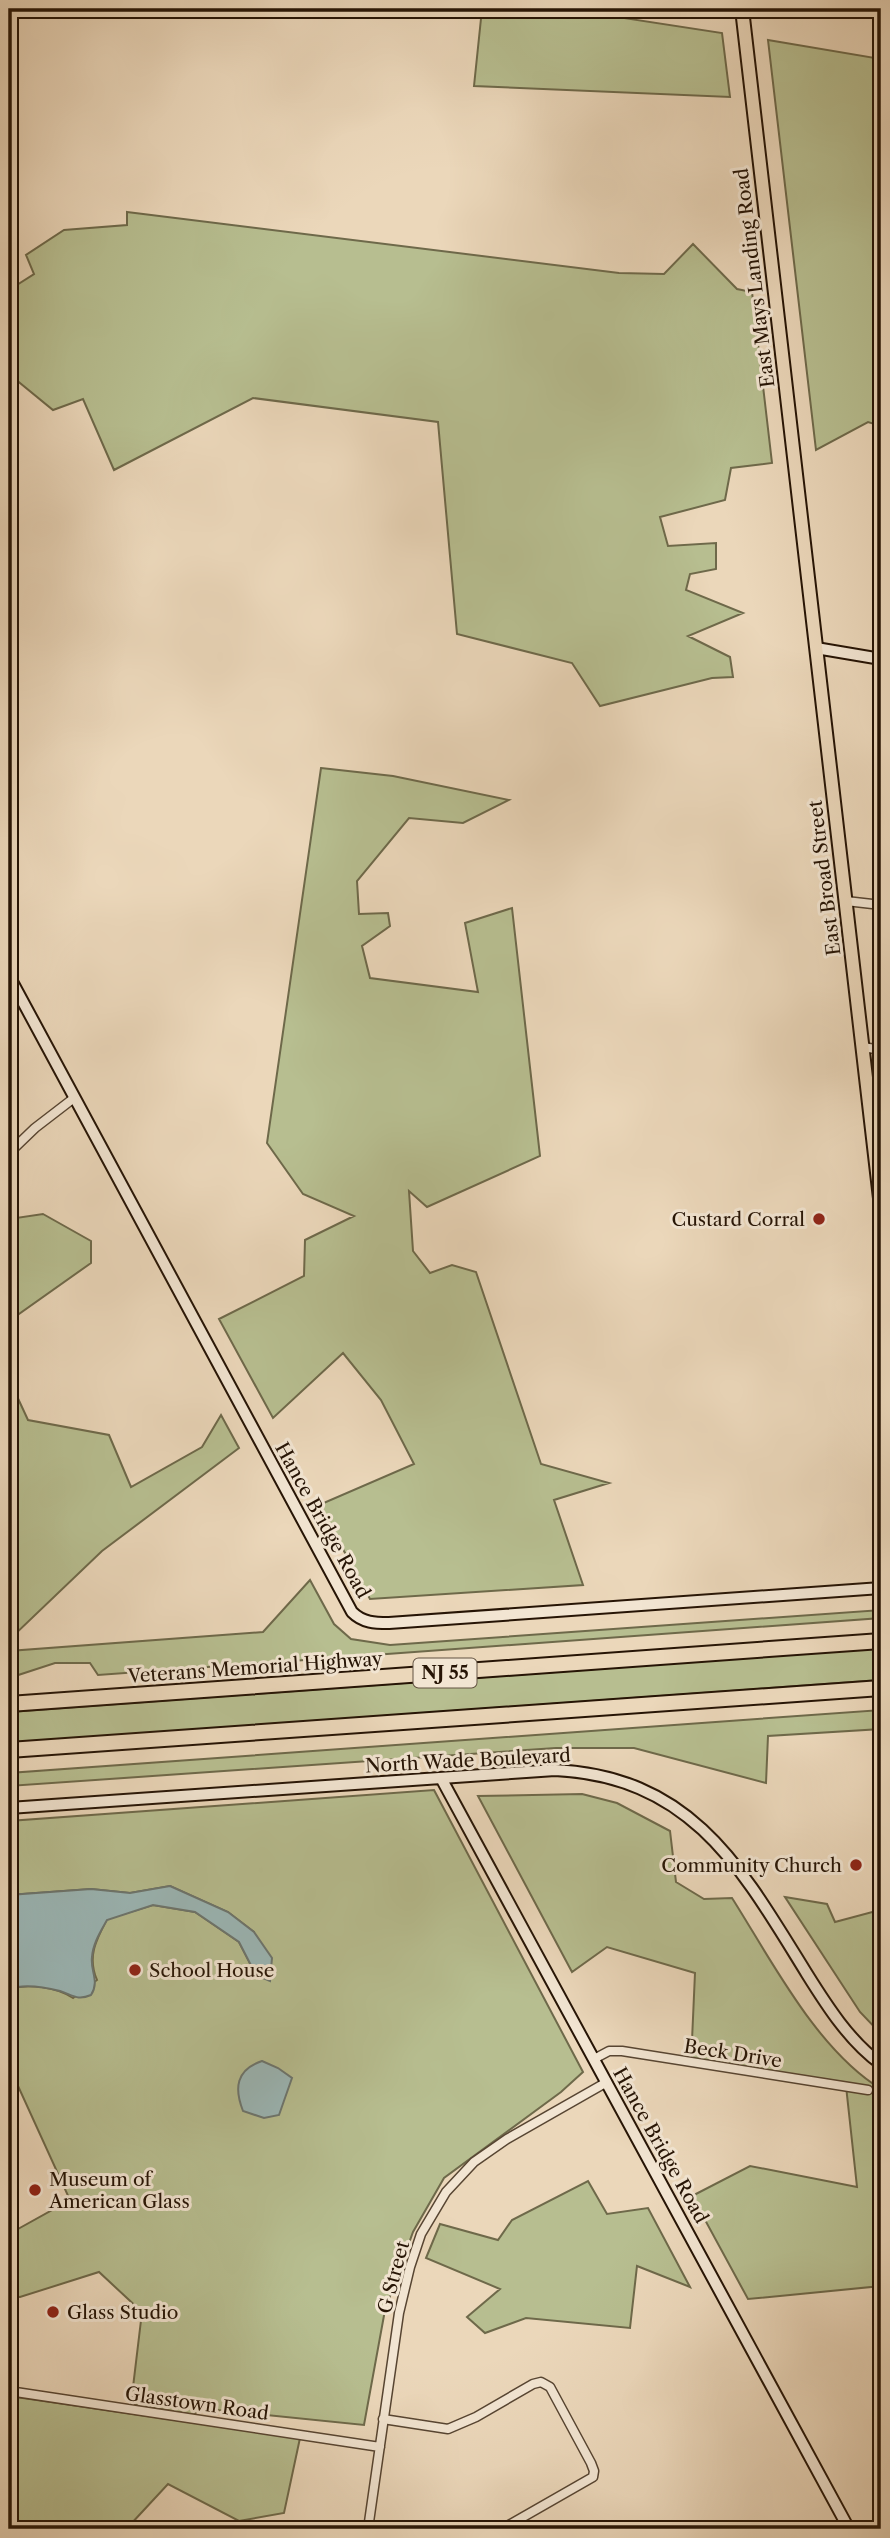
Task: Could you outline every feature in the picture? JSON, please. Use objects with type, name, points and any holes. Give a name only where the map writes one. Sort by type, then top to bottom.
[{"type":"highway","name":"Veterans Memorial Highway","points":[[9,1704],[881,1641]]},
{"type":"highway","points":[[9,1751],[881,1688]]},
{"type":"main road","name":"East Mays Landing Road","points":[[742,9],[804,544]]},
{"type":"main road","name":"East Broad Street","points":[[804,544],[881,1207]]},
{"type":"street","points":[[816,648],[881,659]]},
{"type":"street","points":[[846,901],[881,905]]},
{"type":"street","name":"Hance Bridge Road","points":[[9,976],[358,1619],[389,1623],[881,1587]]},
{"type":"street","points":[[863,1047],[881,1050]]},
{"type":"street","points":[[9,1153],[35,1128],[74,1098]]},
{"type":"street","name":"North Wade Boulevard","points":[[9,1808],[555,1770],[575,1771],[625,1782],[669,1802],[690,1816],[726,1851],[835,2017],[881,2064]]},
{"type":"street","name":"Hance Bridge Road","points":[[441,1778],[849,2529]]},
{"type":"street","name":"Beck Drive","points":[[594,2059],[609,2051],[622,2051],[868,2090]]},
{"type":"street","name":"G Street","points":[[371,2529],[383,2419],[399,2313],[421,2234],[446,2192],[474,2162],[607,2082]]},
{"type":"street","points":[[383,2419],[448,2429],[476,2417],[537,2383],[545,2383],[550,2387],[591,2463],[593,2477],[502,2529]]},
{"type":"street","name":"Glasstown Road","points":[[9,2391],[380,2447]]},
{"type":"green space","points":[[482,9],[604,9],[604,15],[722,33],[730,97],[474,86]]},
{"type":"green space","points":[[768,40],[881,59],[881,426],[868,422],[816,450]]},
{"type":"green space","points":[[127,212],[619,273],[664,274],[693,244],[737,289],[752,292],[772,463],[731,468],[725,500],[660,517],[668,546],[716,543],[716,569],[690,574],[686,590],[743,613],[688,636],[730,657],[733,677],[712,678],[600,706],[572,663],[457,634],[438,422],[253,398],[114,470],[83,399],[53,410],[9,374],[9,290],[34,274],[26,255],[64,230],[127,225]]},
{"type":"green space","points":[[321,768],[393,776],[509,800],[463,823],[409,818],[357,881],[359,914],[388,913],[390,926],[362,946],[370,978],[478,992],[465,923],[512,908],[540,1156],[427,1207],[409,1191],[413,1251],[430,1273],[452,1265],[476,1272],[541,1464],[609,1483],[554,1500],[583,1585],[370,1599],[319,1505],[414,1464],[381,1400],[343,1353],[273,1418],[219,1319],[304,1276],[305,1240],[354,1216],[303,1194],[267,1143]]},
{"type":"green space","points":[[43,1214],[91,1241],[91,1263],[9,1321],[9,1219]]},
{"type":"green space","points":[[9,1379],[28,1420],[109,1435],[131,1487],[202,1447],[221,1415],[239,1448],[102,1551],[9,1640]]},
{"type":"green space","points":[[310,1580],[334,1624],[351,1639],[390,1645],[881,1610],[881,1618],[98,1675],[90,1663],[55,1663],[9,1678],[9,1651],[263,1632]]},
{"type":"green space","points":[[881,1648],[881,1680],[9,1743],[9,1712]]},
{"type":"green space","points":[[881,1710],[881,1729],[768,1736],[766,1783],[634,1748],[556,1748],[9,1786],[9,1773]]},
{"type":"green space","points":[[434,1790],[583,2072],[561,2092],[444,2178],[413,2232],[385,2310],[364,2425],[197,2408],[195,2415],[131,2404],[142,2312],[99,2272],[20,2297],[9,2296],[9,2234],[70,2200],[18,2086],[16,2050],[9,2041],[9,1989],[42,1987],[73,1998],[97,1980],[93,1956],[96,1941],[107,1919],[153,1905],[195,1912],[239,1942],[256,1975],[254,1932],[228,1912],[170,1886],[130,1893],[91,1889],[9,1895],[9,1821]]},
{"type":"green space","points":[[582,1794],[617,1803],[670,1831],[676,1882],[704,1899],[732,1898],[816,2028],[836,2052],[881,2089],[881,2286],[748,2299],[692,2196],[750,2166],[857,2187],[846,2086],[691,2063],[695,1973],[607,1947],[572,1972],[478,1796]]},
{"type":"green space","points":[[785,1897],[827,1904],[835,1922],[876,1911],[881,1959],[881,2034],[860,2012]]},
{"type":"green space","points":[[588,2181],[607,2214],[648,2208],[690,2287],[637,2266],[630,2328],[526,2318],[485,2333],[467,2317],[500,2289],[426,2258],[440,2224],[498,2240],[512,2220]]},
{"type":"green space","points":[[9,2396],[300,2438],[284,2513],[239,2521],[168,2484],[130,2525],[130,2529],[27,2529],[9,2524]]},
{"type":"water","points":[[170,1886],[228,1912],[254,1932],[272,1958],[270,1981],[256,1975],[239,1942],[195,1912],[153,1905],[107,1920],[93,1952],[95,1985],[91,1995],[78,1997],[34,1987],[9,1989],[9,1895],[91,1889],[130,1893]]},
{"type":"water","points":[[262,2061],[292,2078],[279,2115],[264,2118],[243,2111],[238,2087],[247,2069]]},
{"type":"place","name":"Custard Corral","points":[[819,1219]]},
{"type":"place","name":"Community Church","points":[[856,1865]]},
{"type":"place","name":"School House","points":[[135,1970]]},
{"type":"place","name":"Museum of American Glass","points":[[35,2190]]},
{"type":"place","name":"Glass Studio","points":[[53,2312]]}]
